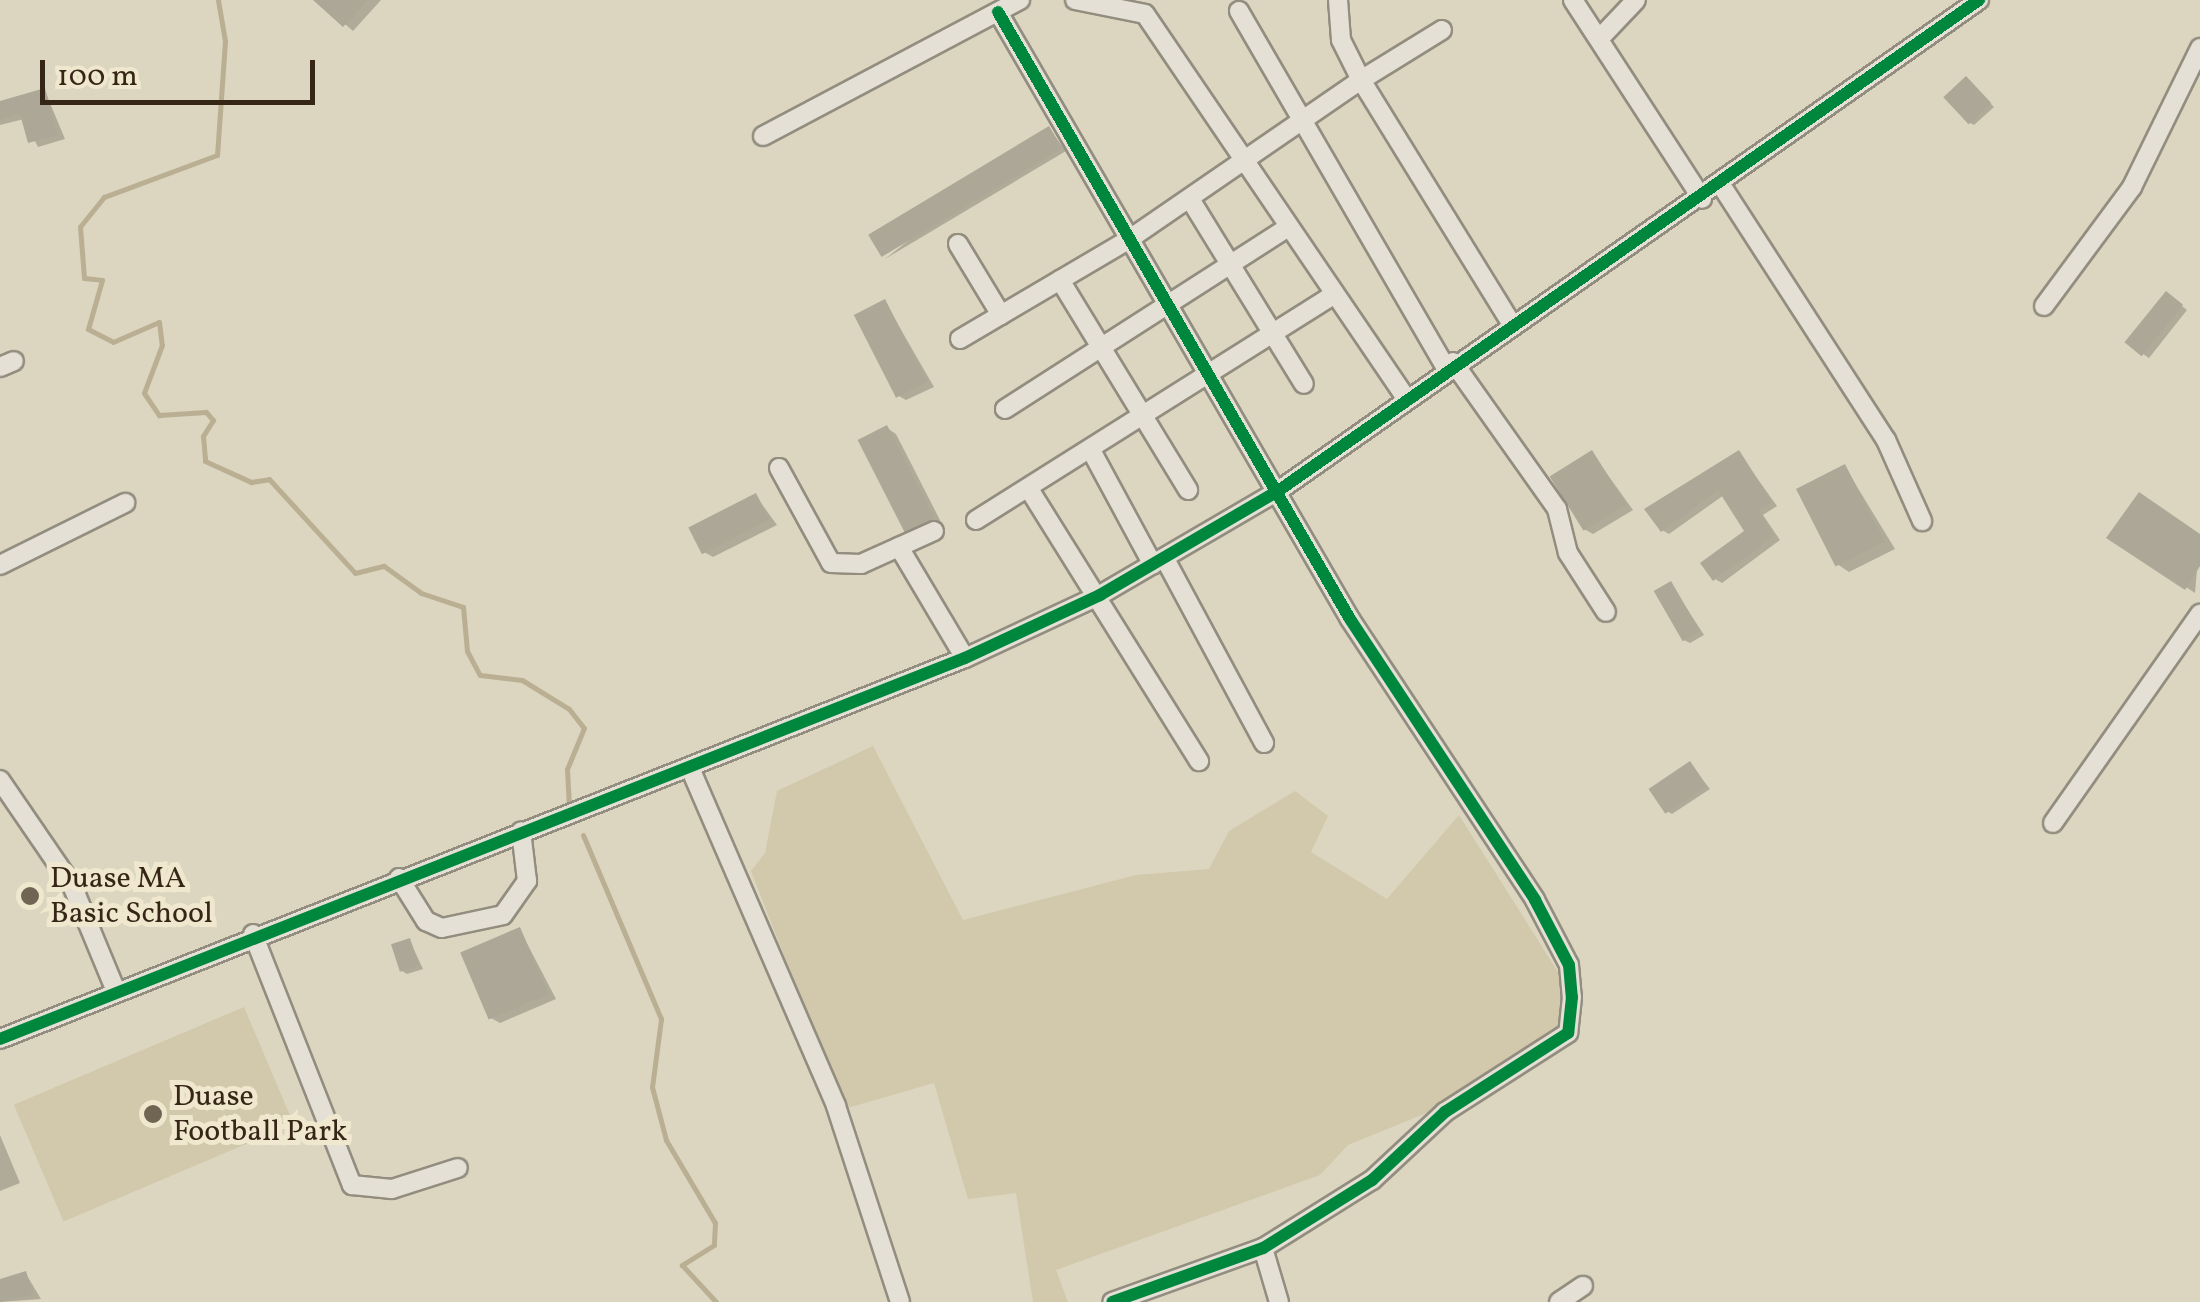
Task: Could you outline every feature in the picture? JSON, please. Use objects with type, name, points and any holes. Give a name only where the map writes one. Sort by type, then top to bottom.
[{"type":"street","points":[[763,136],[1020,0]]},
{"type":"street","points":[[1075,0],[1144,14],[1405,396]]},
{"type":"street","points":[[1338,0],[1342,40],[1361,80],[1511,322]]},
{"type":"street","points":[[1573,0],[1702,199]]},
{"type":"street","points":[[1600,38],[1636,0]]},
{"type":"street","points":[[0,1039],[254,934],[690,768],[965,658],[1100,594],[1278,490],[1449,364],[1702,199],[1979,0]]},
{"type":"street","points":[[1239,11],[1449,364],[1556,508],[1568,553],[1606,612]]},
{"type":"street","points":[[998,12],[1128,240],[1278,490],[1535,900],[1569,965],[1572,997],[1568,1032],[1264,1248],[1112,1302]]},
{"type":"street","points":[[960,339],[1128,240],[1361,80],[1442,30]]},
{"type":"street","points":[[2044,306],[2132,187],[2200,48]]},
{"type":"street","points":[[1721,184],[1886,440],[1922,521]]},
{"type":"street","points":[[1190,200],[1304,384]]},
{"type":"street","points":[[1005,409],[1287,228]]},
{"type":"street","points":[[958,244],[1001,315]]},
{"type":"street","points":[[1060,280],[1188,490]]},
{"type":"street","points":[[976,520],[1092,452],[1333,295]]},
{"type":"street","points":[[1092,452],[1264,743]]},
{"type":"street","points":[[778,468],[831,563],[861,564],[934,531]]},
{"type":"street","points":[[1029,488],[1100,594],[1199,761]]},
{"type":"street","points":[[0,564],[124,503]]},
{"type":"street","points":[[899,547],[965,658]]},
{"type":"street","points":[[2053,822],[2200,614]]},
{"type":"street","points":[[690,768],[836,1106],[900,1302]]},
{"type":"street","points":[[0,780],[72,885],[116,991]]},
{"type":"street","points":[[399,878],[426,921],[442,928],[503,916],[527,881],[521,832]]},
{"type":"street","points":[[254,934],[352,1186],[392,1189],[458,1168]]},
{"type":"street","points":[[1264,1248],[1279,1302]]},
{"type":"street","points":[[1559,1302],[1583,1286]]},
{"type":"shaded area","points":[[873,746],[963,920],[1136,875],[1209,869],[1229,831],[1295,791],[1328,816],[1311,852],[1387,899],[1459,815],[1563,980],[1565,1025],[1424,1114],[1348,1145],[1320,1175],[1056,1270],[1068,1302],[1033,1302],[1016,1193],[968,1199],[934,1083],[844,1109],[751,871],[765,853],[777,791]]},
{"type":"shaded area","name":"Duase Football Park","points":[[244,1007],[294,1124],[63,1222],[14,1105]]},
{"type":"building","points":[[313,0],[368,0],[343,27]]},
{"type":"building","points":[[1966,76],[1991,103],[1969,124],[1943,97]]},
{"type":"building","points":[[45,88],[58,135],[28,143],[20,114],[0,120],[0,101]]},
{"type":"building","points":[[1049,126],[1062,148],[882,257],[868,235]]},
{"type":"building","points":[[2166,291],[2183,305],[2142,356],[2124,342]]},
{"type":"building","points":[[885,299],[927,382],[896,398],[854,315]]},
{"type":"building","points":[[887,425],[935,519],[905,534],[858,440]]},
{"type":"building","points":[[1592,450],[1626,504],[1584,531],[1550,476]]},
{"type":"building","points":[[1739,450],[1772,502],[1758,510],[1774,536],[1713,581],[1700,563],[1744,531],[1718,490],[1661,532],[1644,509]]},
{"type":"building","points":[[1845,464],[1884,542],[1835,566],[1796,489]]},
{"type":"building","points":[[2139,492],[2200,534],[2200,566],[2185,590],[2106,538]]},
{"type":"building","points":[[756,493],[770,520],[702,554],[688,528]]},
{"type":"building","points":[[1671,581],[1700,631],[1683,641],[1654,591]]},
{"type":"building","points":[[1690,761],[1707,786],[1665,814],[1649,789]]},
{"type":"building","points":[[520,927],[549,994],[489,1020],[460,952]]},
{"type":"building","points":[[410,938],[419,966],[400,972],[391,944]]},
{"type":"building","points":[[26,1271],[33,1294],[0,1302],[0,1279]]},
{"type":"waterway","points":[[218,0],[225,41],[217,155],[104,197],[80,227],[84,278],[102,280],[88,329],[113,342],[159,322],[162,345],[144,393],[159,415],[206,412],[213,420],[203,436],[205,461],[251,482],[269,479],[355,573],[384,566],[421,593],[463,607],[467,651],[480,675],[522,680],[569,709],[584,728],[567,769],[569,805]]},
{"type":"waterway","points":[[583,835],[661,1019],[652,1087],[666,1140],[715,1223],[714,1245],[682,1265],[716,1302]]},
{"type":"cycle path","points":[[0,1039],[965,658],[1100,595],[1278,491],[1979,0]]},
{"type":"cycle path","points":[[998,12],[1350,619],[1535,900],[1569,965],[1572,997],[1568,1033],[1445,1112],[1372,1180],[1263,1248],[1112,1302]]},
{"type":"place","name":"Duase MA Basic School","points":[[30,896]]},
{"type":"place","name":"Duase Football Park","points":[[153,1114]]}]
